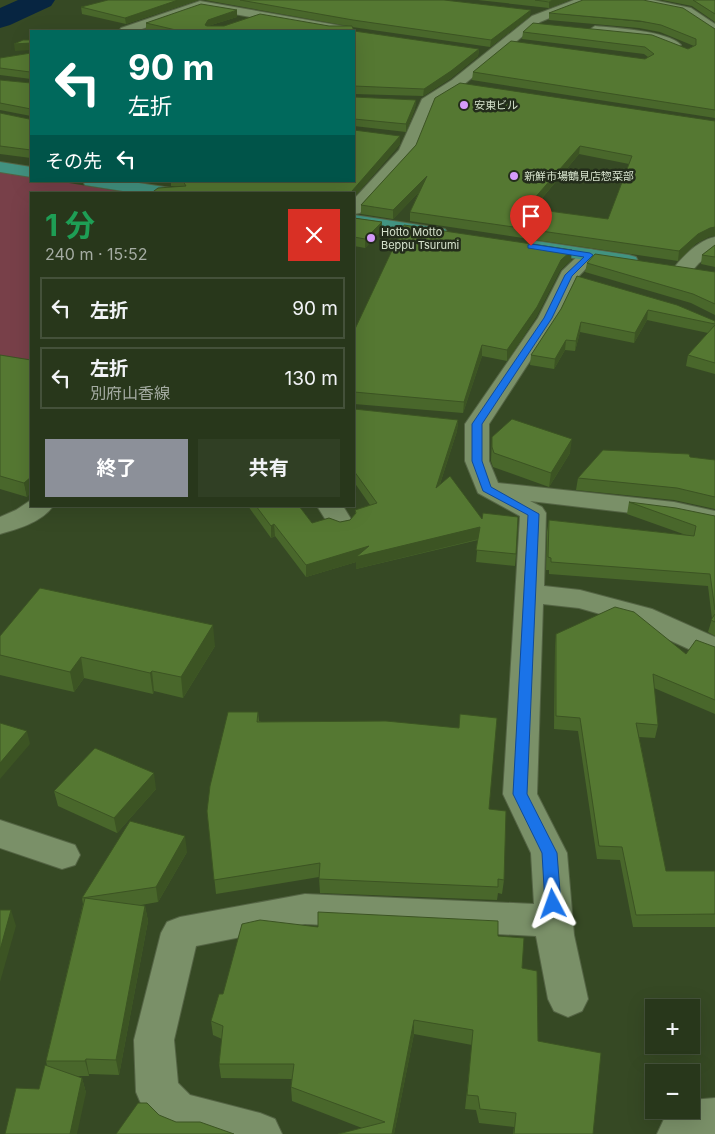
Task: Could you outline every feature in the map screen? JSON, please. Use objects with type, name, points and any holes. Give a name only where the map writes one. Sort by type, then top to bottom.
[{"type":"main road","points":[[0,167],[30,172]]},
{"type":"main road","points":[[98,182],[164,192]]},
{"type":"main road","points":[[355,220],[452,234]]},
{"type":"main road","points":[[521,245],[646,264]]},
{"type":"main road","points":[[664,266],[707,273]]},
{"type":"street","points":[[409,102],[427,102],[457,83],[506,42],[530,17],[549,13],[584,0]]},
{"type":"street","points":[[635,0],[687,10],[715,30]]},
{"type":"street","points":[[128,30],[202,1],[259,15],[342,30]]},
{"type":"street","points":[[231,25],[259,15]]},
{"type":"street","points":[[530,17],[556,26]]},
{"type":"street","points":[[309,30],[319,26]]},
{"type":"street","points":[[583,29],[655,37],[688,50]]},
{"type":"street","points":[[506,42],[526,45]]},
{"type":"street","points":[[474,50],[493,53]]},
{"type":"street","points":[[457,83],[476,86]]},
{"type":"street","points":[[355,208],[406,152],[427,102]]},
{"type":"street","points":[[393,137],[413,139]]},
{"type":"street","points":[[683,269],[692,259],[715,242]]},
{"type":"street","points":[[568,999],[554,921],[549,853],[520,794],[533,514],[487,488],[477,461],[467,423],[548,318],[577,278],[590,255]]},
{"type":"street","points":[[487,488],[674,510],[715,519]]},
{"type":"street","points":[[0,526],[22,511]]},
{"type":"street","points":[[529,593],[580,599],[642,616],[715,649]]},
{"type":"street","points":[[0,834],[62,855]]},
{"type":"street","points":[[260,1134],[178,1113],[157,1092],[154,1040],[180,933],[305,910],[554,921]]},
{"type":"street","points":[[679,1134],[689,1121],[715,1118]]},
{"type":"shaded area","points":[[0,172],[30,177],[30,182],[63,182],[124,192],[30,192],[30,380],[0,392]]},
{"type":"building","points":[[108,0],[178,0],[125,18],[81,7]]},
{"type":"building","points":[[240,0],[444,0],[531,10],[491,40],[353,20]]},
{"type":"building","points":[[535,0],[553,0],[549,2]]},
{"type":"building","points":[[583,0],[643,0],[683,8],[715,29],[715,110],[473,72],[511,41],[645,59],[654,54],[645,47],[523,32],[533,23],[652,35],[688,49],[696,45],[696,39],[661,25],[640,21],[549,13]]},
{"type":"building","points":[[693,0],[715,0],[715,14]]},
{"type":"building","points":[[201,4],[237,10],[208,20],[205,25],[207,26],[224,26],[260,14],[329,26],[352,26],[354,30],[176,30],[146,23]]},
{"type":"building","points":[[355,31],[479,49],[424,89],[355,86]]},
{"type":"building","points":[[23,40],[30,40],[30,43],[14,44]]},
{"type":"building","points":[[30,53],[30,72],[0,68],[0,58]]},
{"type":"building","points":[[0,80],[30,83],[30,109],[0,103]]},
{"type":"building","points":[[460,83],[715,121],[715,227],[698,234],[679,251],[410,212],[427,176],[393,210],[361,205],[416,145],[435,98]],"holes":[[[580,146],[632,156],[608,219],[526,208]]]},
{"type":"building","points":[[355,97],[416,100],[406,124],[355,119]]},
{"type":"building","points":[[0,113],[30,118],[30,150],[0,146]]},
{"type":"building","points":[[355,130],[400,136],[352,192],[153,192],[158,188],[186,186],[184,182],[355,182]]},
{"type":"building","points":[[355,218],[382,222],[365,239],[355,237]]},
{"type":"building","points":[[404,225],[572,250],[561,260],[537,307],[507,350],[482,345],[464,402],[355,392],[355,329]]},
{"type":"building","points":[[715,245],[715,257],[702,255]]},
{"type":"building","points":[[595,254],[715,272],[715,304],[693,294],[587,263]]},
{"type":"building","points":[[577,276],[677,305],[715,321],[715,324],[648,310],[635,333],[581,322],[576,341],[566,340],[555,359],[531,355],[561,309]]},
{"type":"building","points":[[715,325],[715,363],[688,355]]},
{"type":"building","points":[[0,355],[30,360],[30,478],[24,483],[0,476]]},
{"type":"building","points":[[355,409],[458,420],[436,488],[450,476],[482,519],[483,513],[518,517],[516,554],[476,550],[480,527],[356,557],[369,546],[306,565],[274,524],[271,526],[257,507],[300,507],[312,523],[329,518],[340,522],[350,520],[356,513],[355,510],[377,503],[355,472]]},
{"type":"building","points":[[512,419],[572,439],[551,473],[494,453],[492,437]]},
{"type":"building","points":[[603,450],[689,454],[690,457],[715,460],[715,497],[677,488],[578,478]]},
{"type":"building","points":[[629,502],[676,508],[715,516],[715,610],[710,574],[551,562],[551,558],[548,557],[549,520],[694,536],[696,526]]},
{"type":"building","points":[[40,588],[213,625],[181,677],[152,671],[150,673],[81,657],[70,672],[0,655],[0,636]]},
{"type":"building","points":[[615,607],[634,612],[686,654],[696,640],[715,647],[715,700],[653,674],[658,725],[636,723],[666,871],[715,871],[715,914],[636,915],[622,847],[599,846],[580,718],[556,716],[556,634]]},
{"type":"building","points":[[715,614],[715,622],[711,620]]},
{"type":"building","points":[[228,712],[258,712],[257,722],[386,721],[459,728],[460,714],[497,718],[489,809],[506,811],[504,880],[498,879],[498,887],[319,879],[320,863],[214,880],[207,811],[210,786]]},
{"type":"building","points":[[0,723],[27,731],[0,763]]},
{"type":"building","points":[[95,748],[154,773],[114,818],[54,791]]},
{"type":"building","points":[[130,821],[185,836],[156,887],[82,898]]},
{"type":"building","points":[[85,898],[145,906],[116,1060],[46,1061]]},
{"type":"building","points":[[0,910],[11,910],[0,950]]},
{"type":"building","points":[[318,912],[498,921],[498,936],[524,938],[522,968],[537,971],[538,1041],[601,1053],[593,1134],[514,1134],[516,1113],[480,1109],[478,1096],[467,1095],[473,1030],[414,1020],[392,1134],[338,1134],[385,1122],[291,1087],[294,1064],[219,1064],[223,1026],[211,1021],[219,994],[223,994],[242,924],[260,920],[318,927]]},
{"type":"building","points":[[45,1065],[82,1078],[70,1134],[5,1134],[16,1088],[39,1089]]},
{"type":"building","points":[[138,1103],[147,1103],[159,1115],[176,1122],[200,1122],[234,1134],[116,1134]]},
{"type":"waterway","points":[[0,19],[41,0]]},
{"type":"place","name":"安東ビル","points":[[464,105]]},
{"type":"place","name":"新鮮市場鶴見店惣菜部","points":[[514,176]]},
{"type":"place","name":"Hotto Motto Beppu Tsurumi","points":[[371,238]]},
{"type":"route","points":[[531,246],[590,255],[569,275],[548,318],[477,424],[477,461],[487,488],[533,514],[520,794],[549,853],[553,904]]}]
